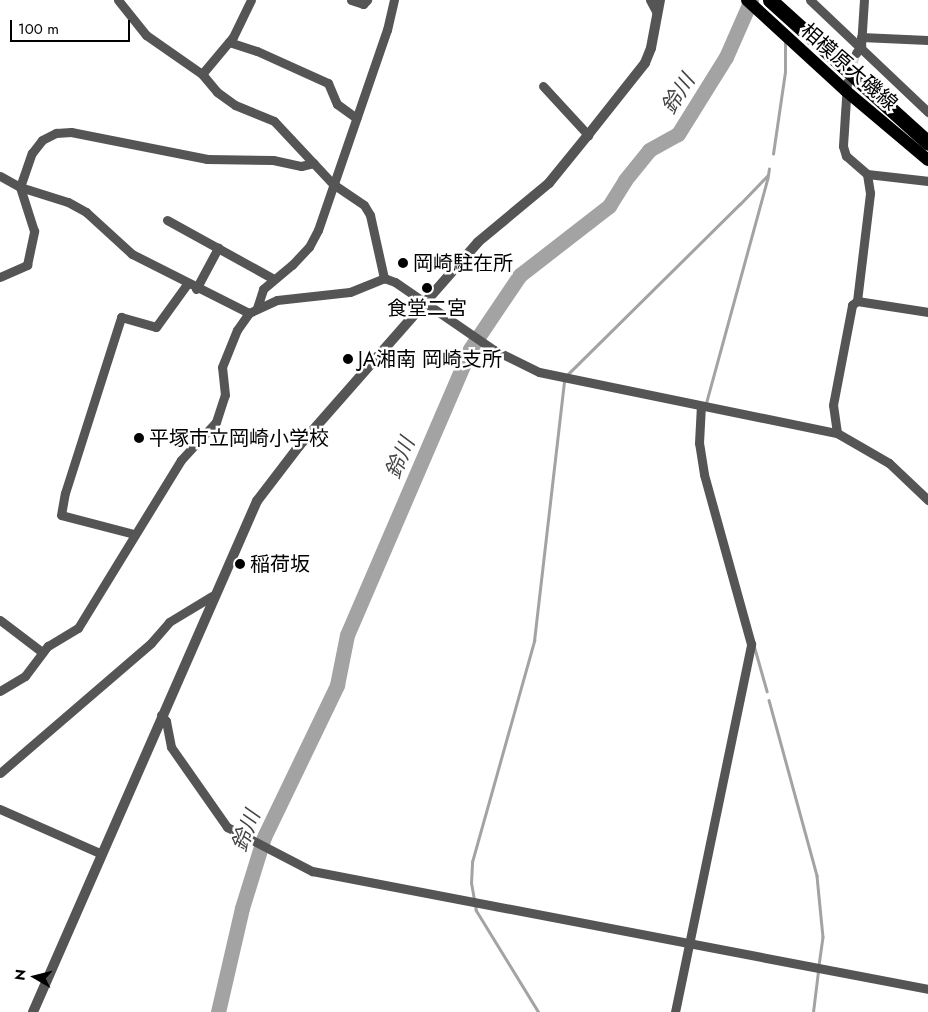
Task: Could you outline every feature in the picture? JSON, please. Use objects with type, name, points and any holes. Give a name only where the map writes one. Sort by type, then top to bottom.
[{"type":"highway","points":[[770,0],[799,20],[928,129]]},
{"type":"highway","points":[[785,0],[799,20],[928,143]]},
{"type":"main road","name":"相模原大磯線","points":[[747,0],[794,44],[847,87],[928,160]]},
{"type":"street","points":[[118,0],[146,35],[202,74],[217,92],[235,105],[274,121],[333,184],[355,197],[367,210],[384,278]]},
{"type":"street","points":[[202,74],[229,42],[251,0]]},
{"type":"street","points":[[351,0],[363,4],[367,0]]},
{"type":"street","points":[[0,691],[25,676],[42,652],[78,628],[181,460],[216,422],[225,395],[222,374],[224,361],[237,330],[253,311],[263,289],[309,247],[318,230],[387,30],[392,0]]},
{"type":"street","points":[[650,0],[657,13]]},
{"type":"street","points":[[33,1012],[212,596],[243,527],[273,477],[478,242],[549,183],[588,135],[645,63],[651,48],[660,0]]},
{"type":"street","points":[[810,0],[928,112]]},
{"type":"street","points":[[859,46],[864,0]]},
{"type":"street","points":[[859,46],[928,40]]},
{"type":"street","points":[[229,42],[257,51],[328,83],[337,104],[356,118]]},
{"type":"street","points":[[543,86],[588,135]]},
{"type":"street","points":[[847,87],[843,146],[846,156],[867,174],[928,181]]},
{"type":"street","points":[[0,277],[27,264],[34,231],[20,187],[32,153],[42,140],[56,133],[71,132],[207,160],[272,160],[301,166],[314,163]]},
{"type":"street","points":[[837,433],[833,405],[852,305],[857,301],[870,193],[867,174]]},
{"type":"street","points":[[0,176],[20,187],[68,202],[86,212],[120,246],[196,289],[253,311],[277,300],[350,292],[384,278],[395,282],[449,322],[522,365],[557,378],[837,433],[888,463],[928,500]]},
{"type":"street","points":[[166,220],[274,279]]},
{"type":"street","points":[[196,289],[218,248]]},
{"type":"street","points":[[134,534],[61,515],[65,493],[121,318],[156,327],[187,284]]},
{"type":"street","points":[[857,301],[928,312]]},
{"type":"street","points":[[675,1012],[751,644],[700,457],[701,407]]},
{"type":"street","points":[[0,773],[151,643],[169,622],[212,596]]},
{"type":"street","points":[[0,620],[42,652]]},
{"type":"street","points":[[161,715],[166,721],[171,747],[216,814],[227,827],[312,871],[340,878],[928,989]]},
{"type":"street","points":[[0,809],[102,854]]},
{"type":"waterway","name":"鈴川","points":[[218,1012],[242,908],[264,837],[337,685],[347,635],[470,349],[520,275],[609,206],[625,180],[649,150],[678,134],[726,57],[751,0]]},
{"type":"waterway","points":[[773,154],[785,72],[785,41]]},
{"type":"waterway","points":[[567,375],[740,204],[768,175],[769,169]]},
{"type":"waterway","points":[[706,403],[768,177]]},
{"type":"waterway","points":[[538,1012],[476,911],[471,883],[472,862],[534,641],[564,380]]},
{"type":"waterway","points":[[754,645],[767,691]]},
{"type":"waterway","points":[[769,700],[817,876],[823,937],[819,966]]},
{"type":"waterway","points":[[813,1012],[818,971]]},
{"type":"tunnel","points":[[850,75],[856,53]]},
{"type":"place","name":"岡崎駐在所","points":[[403,263]]},
{"type":"place","name":"食堂二宮","points":[[427,288]]},
{"type":"place","name":"JA湘南 岡崎支所","points":[[348,359]]},
{"type":"place","name":"平塚市立岡崎小学校","points":[[139,438]]},
{"type":"place","name":"稲荷坂","points":[[240,564]]}]
